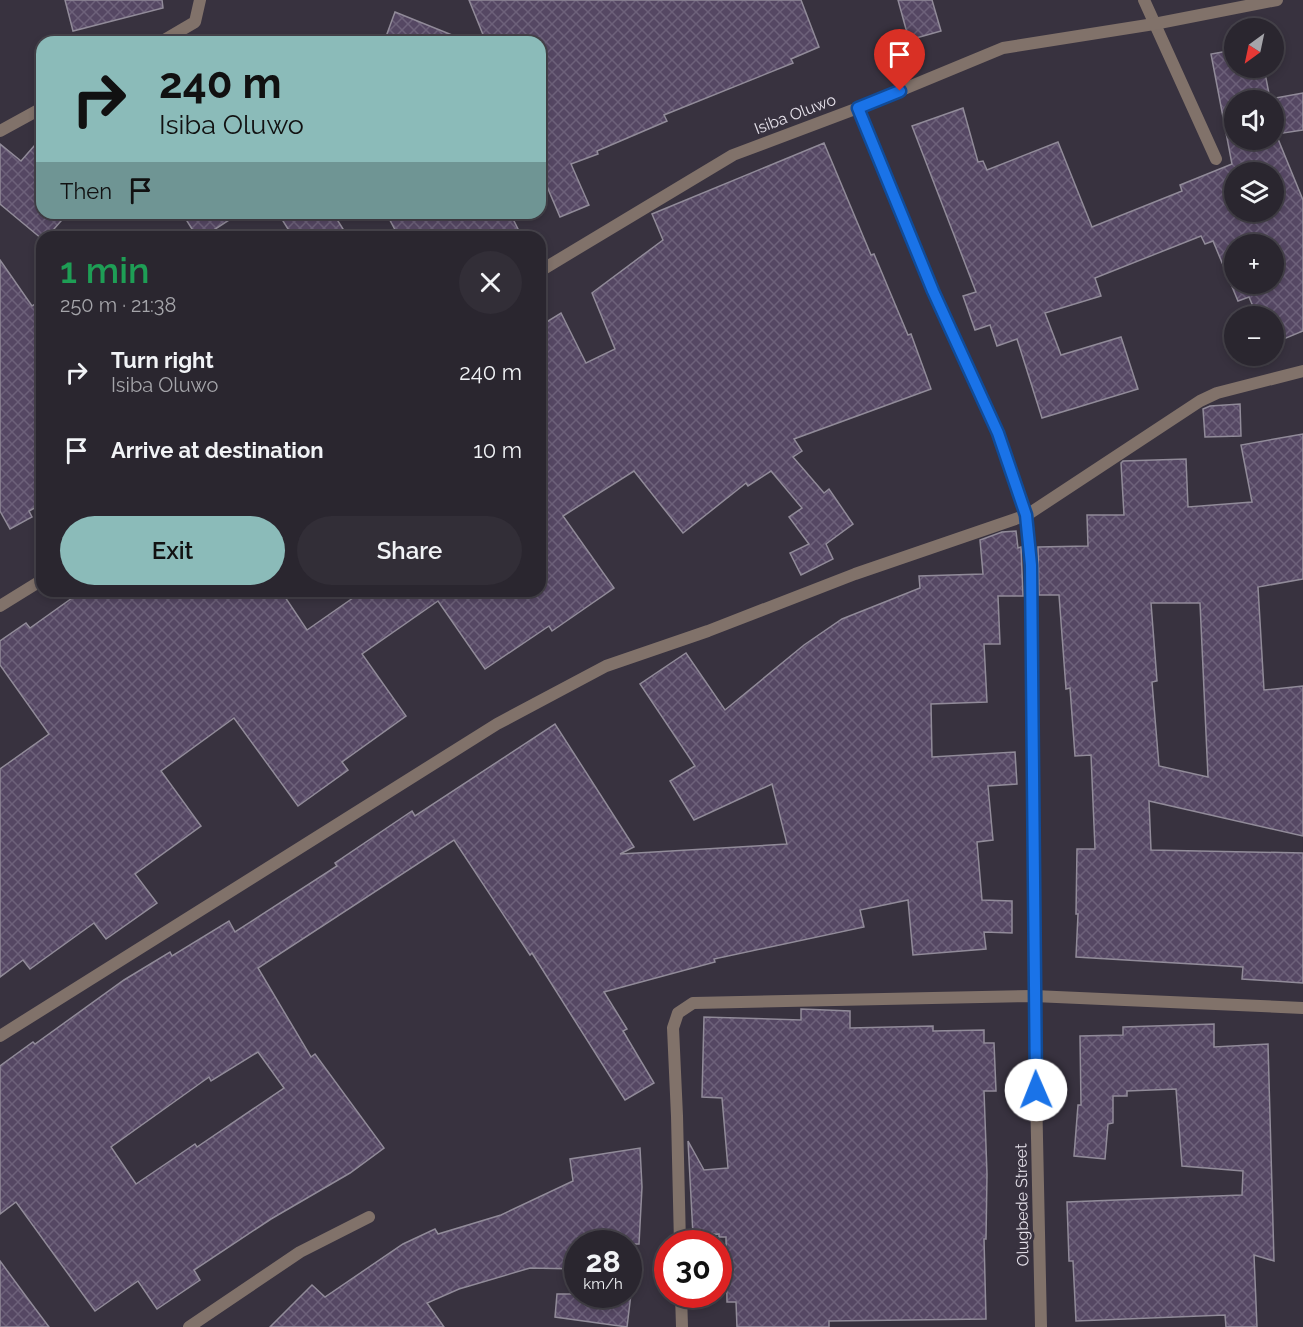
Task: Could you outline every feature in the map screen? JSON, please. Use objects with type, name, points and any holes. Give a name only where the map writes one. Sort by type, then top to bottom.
[{"type":"street","points":[[170,36],[195,22],[200,0]]},
{"type":"street","points":[[1144,0],[1216,159]]},
{"type":"street","name":"Isiba Oluwo","points":[[546,267],[733,155],[858,108],[1003,48],[1154,24],[1277,0]]},
{"type":"street","name":"Olugbede Street","points":[[858,108],[933,291],[998,433],[1026,515],[1031,565],[1034,996],[1041,1327]]},
{"type":"street","points":[[0,131],[36,111]]},
{"type":"street","points":[[0,1036],[497,724],[606,666],[708,631],[855,574],[1026,515],[1200,401],[1217,393],[1303,371]]},
{"type":"street","points":[[0,606],[36,584]]},
{"type":"street","points":[[680,1230],[673,1028],[678,1013],[693,1003],[1034,996],[1303,1008]]},
{"type":"street","points":[[189,1327],[300,1252],[369,1217]]},
{"type":"street","points":[[681,1308],[682,1327]]},
{"type":"building","points":[[65,0],[162,0],[163,8],[73,31]]},
{"type":"building","points":[[469,0],[801,0],[819,47],[791,59],[793,63],[664,115],[667,121],[597,151],[598,154],[571,164],[589,205],[560,217],[546,184],[546,36],[484,36]]},
{"type":"building","points":[[898,0],[932,0],[941,31],[909,40]]},
{"type":"building","points":[[395,12],[455,36],[386,36]]},
{"type":"building","points":[[1224,52],[1224,78],[1266,78],[1268,90],[1224,90],[1224,122],[1211,54]]},
{"type":"building","points":[[1303,93],[1303,130],[1284,133],[1284,96]]},
{"type":"building","points":[[963,108],[978,162],[983,161],[987,170],[1058,142],[1092,227],[1182,191],[1180,185],[1224,167],[1224,222],[1284,222],[1284,162],[1232,162],[1229,150],[1283,150],[1303,200],[1303,331],[1284,339],[1284,306],[1253,306],[1249,297],[1238,301],[1235,294],[1284,294],[1284,234],[1224,234],[1224,267],[1213,241],[1205,244],[1201,236],[1095,278],[1101,296],[1045,313],[1061,355],[1121,337],[1138,389],[1042,418],[1017,339],[997,346],[990,325],[975,330],[963,296],[976,292],[912,126]]},
{"type":"building","points":[[824,143],[871,255],[874,254],[908,335],[911,334],[931,389],[794,439],[802,451],[793,457],[824,493],[829,489],[853,524],[826,544],[833,559],[801,575],[790,553],[809,544],[789,517],[802,508],[771,471],[748,486],[746,483],[683,533],[634,471],[563,516],[614,588],[552,631],[549,626],[485,669],[438,601],[362,654],[406,716],[342,762],[348,770],[298,806],[234,718],[161,771],[201,826],[135,874],[157,903],[106,939],[94,923],[30,969],[23,960],[0,977],[0,769],[49,734],[0,665],[0,641],[26,623],[30,628],[74,597],[285,597],[307,630],[354,597],[546,597],[546,322],[561,313],[586,363],[615,349],[592,293],[663,240],[652,214]]},
{"type":"building","points":[[0,144],[21,161],[36,144],[36,219],[63,219],[52,231],[36,231],[36,234],[0,204]]},
{"type":"building","points":[[186,219],[231,219],[212,231],[193,231]]},
{"type":"building","points":[[282,219],[337,219],[344,231],[289,231]]},
{"type":"building","points":[[389,219],[513,219],[519,231],[396,231]]},
{"type":"building","points":[[0,260],[32,306],[36,304],[36,507],[29,511],[32,517],[10,529],[0,511]]},
{"type":"building","points":[[1240,404],[1241,436],[1205,437],[1203,409],[1210,406]]},
{"type":"building","points":[[1303,434],[1303,579],[1258,587],[1264,690],[1303,686],[1303,836],[1149,801],[1151,850],[1303,853],[1303,983],[1242,979],[1243,967],[1076,957],[1077,849],[1095,849],[1091,755],[1075,756],[1070,688],[1066,689],[1059,595],[1039,595],[1038,547],[1088,546],[1087,515],[1124,515],[1121,463],[1123,461],[1186,459],[1188,507],[1252,502],[1241,445]],"holes":[[[1151,603],[1200,603],[1208,777],[1159,766],[1152,682],[1157,681]]]},
{"type":"building","points":[[1016,531],[1018,548],[1021,547],[1023,596],[998,596],[1000,644],[984,644],[987,702],[931,704],[932,757],[1015,752],[1017,784],[988,786],[993,840],[977,842],[982,900],[1012,901],[1012,933],[984,932],[986,949],[913,955],[908,900],[860,910],[864,927],[714,959],[715,962],[604,992],[627,1029],[623,1031],[654,1083],[625,1100],[532,953],[530,955],[454,840],[258,968],[311,1057],[315,1054],[384,1148],[350,1173],[271,1219],[194,1270],[200,1280],[157,1309],[138,1281],[95,1311],[16,1202],[0,1214],[0,1066],[33,1042],[35,1044],[124,980],[170,952],[172,956],[229,921],[235,932],[337,866],[335,863],[412,811],[415,816],[555,724],[634,847],[620,854],[787,844],[772,784],[694,820],[670,781],[695,766],[640,684],[686,653],[725,710],[804,645],[842,619],[920,588],[919,576],[983,574],[980,540],[1002,532]],"holes":[[[258,1052],[284,1088],[197,1147],[195,1144],[136,1184],[111,1147],[209,1077],[211,1081]]]},
{"type":"building","points":[[801,1009],[850,1011],[850,1028],[933,1026],[933,1031],[984,1030],[984,1043],[994,1043],[996,1091],[984,1091],[987,1174],[986,1239],[984,1239],[986,1319],[829,1321],[829,1327],[737,1327],[736,1302],[732,1302],[732,1230],[693,1230],[688,1141],[704,1170],[728,1168],[722,1098],[702,1097],[704,1017],[801,1020]]},
{"type":"building","points":[[1214,1024],[1214,1047],[1268,1044],[1274,1261],[1254,1255],[1257,1327],[1226,1327],[1225,1315],[1076,1321],[1073,1261],[1069,1261],[1067,1202],[1242,1195],[1243,1171],[1182,1166],[1176,1089],[1127,1091],[1127,1096],[1113,1096],[1113,1123],[1108,1124],[1105,1159],[1074,1156],[1078,1105],[1081,1105],[1080,1036],[1123,1035],[1123,1027]]},
{"type":"building","points":[[640,1148],[642,1187],[640,1230],[564,1230],[564,1269],[530,1268],[459,1289],[427,1303],[444,1327],[270,1327],[312,1285],[325,1297],[403,1244],[435,1229],[438,1234],[501,1215],[573,1181],[570,1159]]},
{"type":"building","points":[[0,1261],[28,1299],[49,1327],[0,1327]]},
{"type":"building","points":[[557,1294],[564,1294],[564,1308],[629,1308],[627,1327],[555,1317]]},
{"type":"route","points":[[900,91],[858,108],[933,291],[998,433],[1026,515],[1031,565],[1036,1090]]}]
